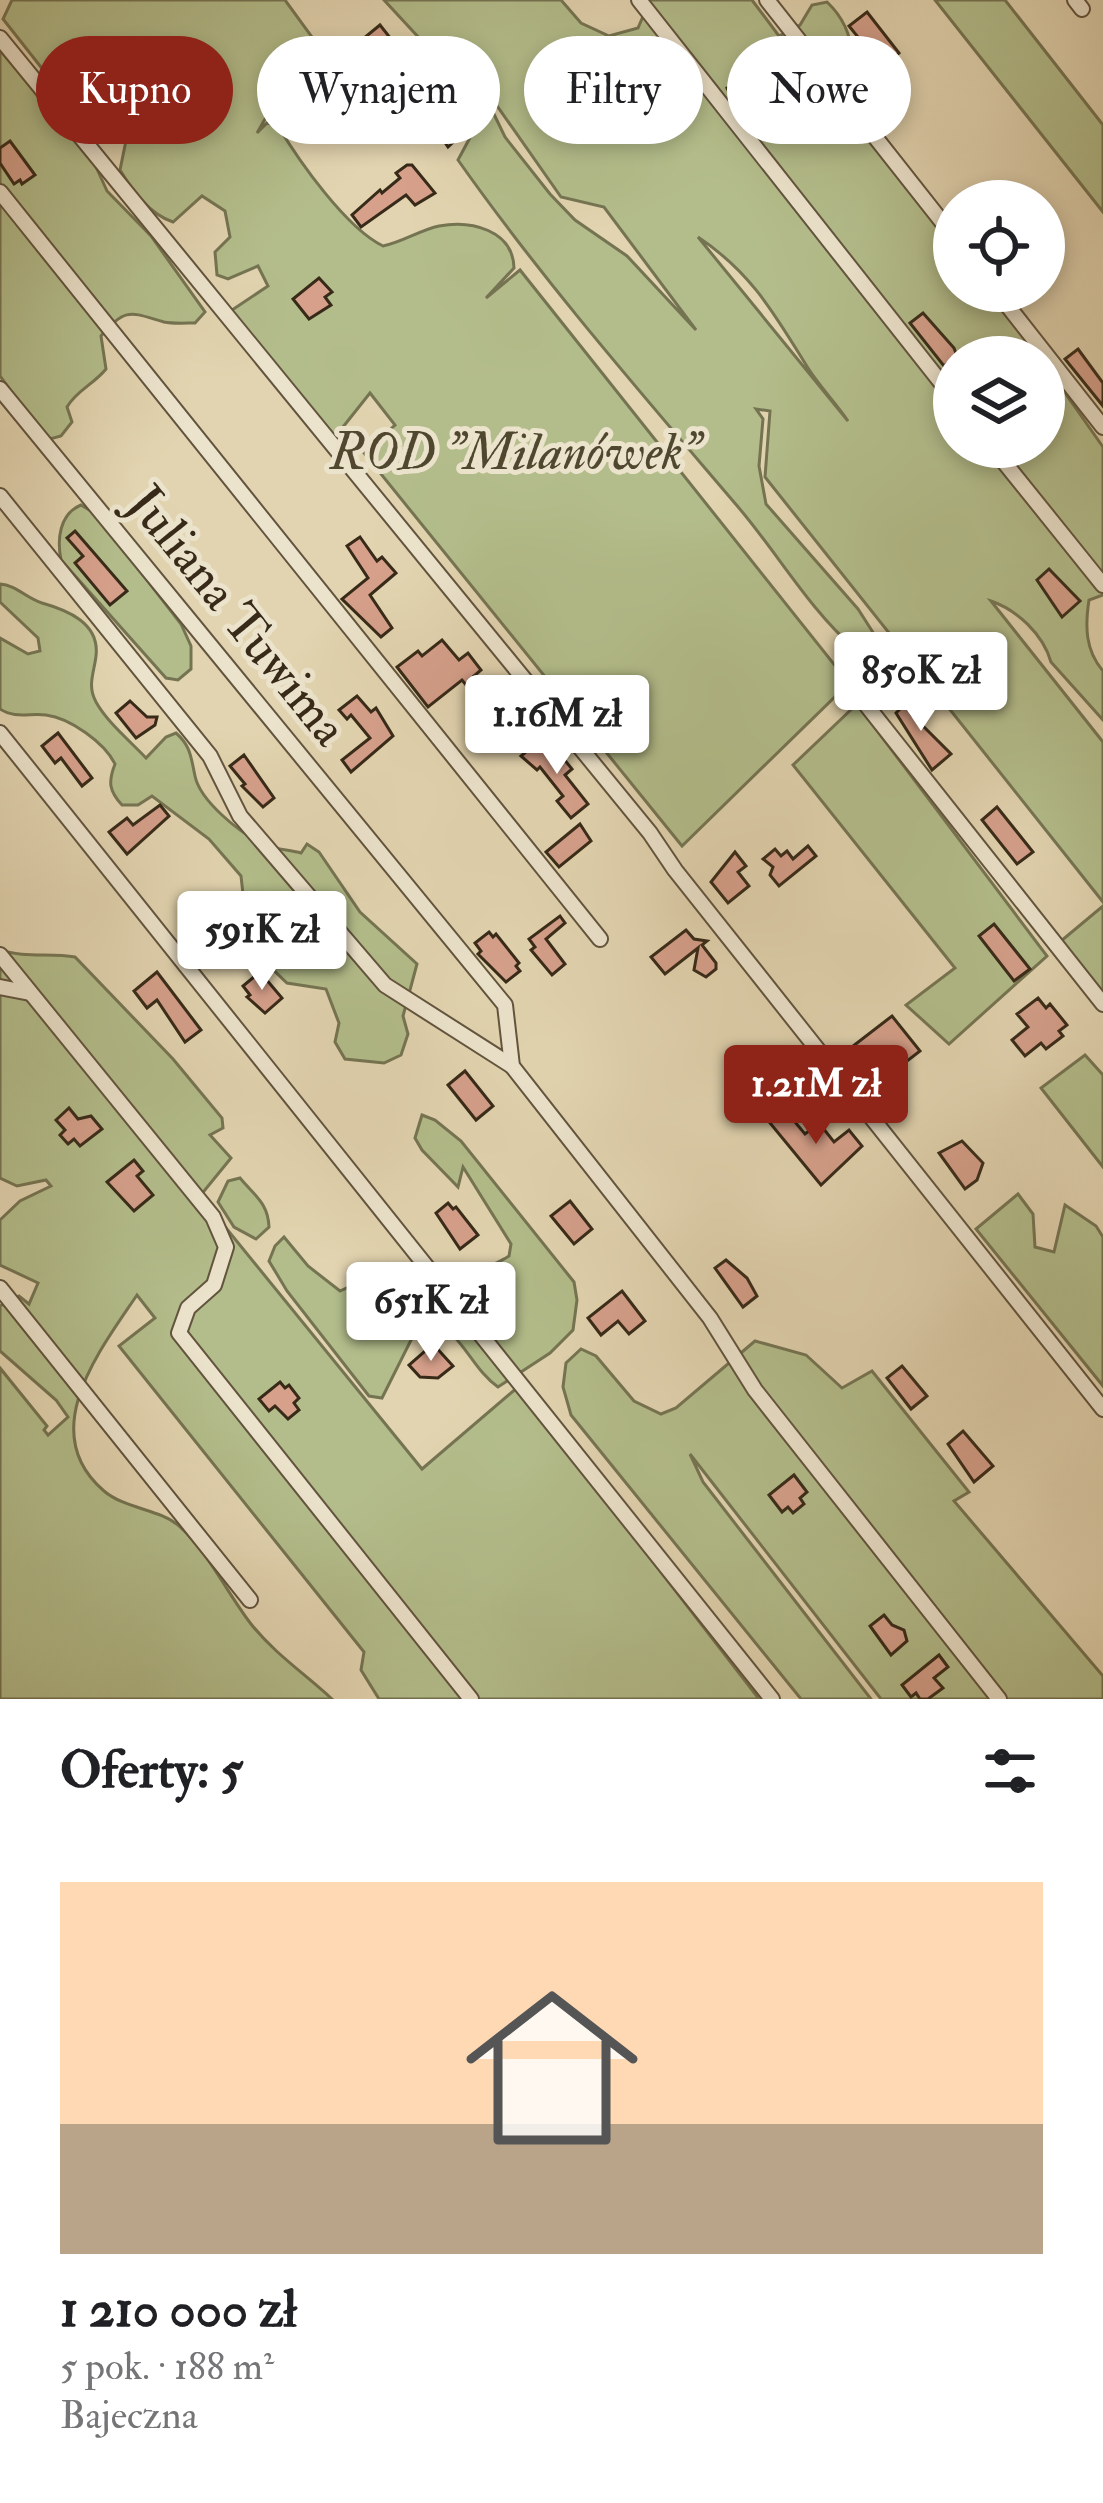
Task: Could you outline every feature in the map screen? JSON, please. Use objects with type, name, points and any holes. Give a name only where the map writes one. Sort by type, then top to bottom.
[{"type":"street","points":[[639,0],[933,372]]},
{"type":"street","points":[[767,0],[933,210]]},
{"type":"street","points":[[0,38],[650,833],[1103,1409]]},
{"type":"street","points":[[0,192],[600,939]]},
{"type":"street","points":[[1012,312],[1103,428]]},
{"type":"street","name":"Juliana Tuwima","points":[[0,389],[505,1005],[512,1066]]},
{"type":"street","points":[[1008,468],[1103,585]]},
{"type":"street","points":[[0,496],[210,756],[240,816],[385,985],[512,1066],[710,1318],[754,1390],[999,1699]]},
{"type":"street","points":[[860,697],[1103,1004]]},
{"type":"street","points":[[0,733],[772,1699]]},
{"type":"street","points":[[0,955],[213,1217],[226,1247],[214,1285],[188,1308],[179,1333],[471,1699]]},
{"type":"street","points":[[0,987],[31,993]]},
{"type":"street","points":[[0,1288],[250,1600]]},
{"type":"green space","name":"ROD \"Milanówek\"","points":[[12,0],[285,0],[311,36],[257,36],[257,144],[290,144],[339,209],[383,246],[451,225],[477,227],[498,236],[512,255],[514,268],[486,298],[520,270],[849,683],[682,846],[364,453],[395,425],[370,393],[331,442],[226,314],[268,286],[258,266],[228,279],[217,275],[215,252],[230,237],[225,211],[202,196],[173,222],[149,208],[120,170],[125,144],[233,144],[233,36],[36,36],[36,61],[3,19]]},
{"type":"green space","points":[[384,0],[561,0],[581,23],[609,36],[638,28],[650,0],[752,0],[779,36],[727,36],[727,144],[873,144],[933,220],[933,312],[1005,312],[1024,336],[933,336],[933,468],[1065,468],[1065,393],[1103,447],[1103,595],[1089,600],[1087,628],[1093,655],[1103,671],[1103,720],[1051,662],[1028,624],[991,601],[1103,742],[1103,902],[765,477],[770,411],[756,409],[763,419],[759,466],[766,504],[858,609],[883,648],[855,649],[823,617],[739,508],[594,337],[458,160],[467,144],[500,144],[500,127],[575,220],[627,256],[696,330],[604,207],[561,197],[500,110],[500,36],[417,36]],"holes":[[[698,237],[761,296],[848,421]]]},
{"type":"green space","points":[[935,0],[1005,0],[1103,125],[1103,212]]},
{"type":"green space","points":[[827,2],[848,36],[779,36],[800,25],[812,5]]},
{"type":"green space","points":[[0,50],[36,92],[36,144],[80,144],[107,191],[151,236],[205,312],[195,323],[168,323],[130,314],[117,320],[101,336],[106,369],[71,401],[67,407],[72,422],[61,436],[50,439],[42,434],[0,376]]},
{"type":"green space","points":[[81,505],[96,514],[181,624],[191,646],[191,669],[178,680],[166,678],[61,560],[61,528]]},
{"type":"green space","points":[[0,584],[71,614],[87,627],[96,645],[93,696],[106,717],[146,758],[176,733],[188,748],[198,786],[222,815],[267,846],[301,853],[307,844],[319,852],[360,912],[417,964],[403,1016],[408,1034],[401,1055],[384,1063],[345,1059],[335,1042],[339,1023],[326,989],[287,983],[263,960],[248,939],[241,876],[209,839],[152,796],[138,805],[122,805],[111,786],[115,764],[76,726],[55,717],[0,709],[0,638],[28,654],[40,651],[38,638],[0,602]]},
{"type":"green space","points":[[857,704],[1047,956],[949,1044],[906,1005],[955,968],[793,765]]},
{"type":"green space","points":[[1103,906],[1103,995],[1061,941]]},
{"type":"green space","points":[[0,950],[75,957],[222,1118],[223,1128],[210,1135],[231,1158],[200,1196],[422,1469],[518,1387],[759,1699],[379,1699],[361,1670],[364,1652],[119,1346],[155,1318],[137,1295],[81,1392],[74,1418],[75,1443],[84,1468],[112,1497],[179,1526],[200,1548],[260,1635],[332,1699],[0,1699],[0,1368],[47,1426],[48,1435],[68,1417],[56,1400],[0,1351],[0,1306],[19,1296],[29,1304],[38,1283],[0,1265],[0,1220],[20,1201],[51,1186],[46,1180],[17,1186],[0,1178]]},
{"type":"green space","points":[[1085,1055],[1103,1075],[1103,1167],[1041,1088]]},
{"type":"green space","points":[[422,1115],[461,1141],[574,1282],[573,1330],[550,1353],[498,1387],[450,1332],[428,1319],[411,1340],[382,1398],[369,1396],[269,1261],[284,1237],[308,1266],[340,1291],[368,1284],[406,1291],[459,1278],[509,1256],[511,1244],[463,1167],[458,1187],[422,1150],[415,1138]]},
{"type":"green space","points":[[240,1178],[260,1200],[268,1219],[269,1227],[256,1239],[234,1227],[218,1202],[228,1181]]},
{"type":"green space","points":[[1018,1194],[1033,1214],[1035,1247],[1054,1252],[1065,1205],[1096,1226],[1103,1237],[1103,1386],[976,1229]]},
{"type":"green space","points":[[755,1341],[806,1355],[842,1388],[872,1371],[969,1492],[954,1501],[1103,1676],[1103,1699],[881,1699],[690,1454],[703,1482],[871,1699],[801,1699],[571,1415],[563,1387],[566,1363],[581,1349],[596,1356],[634,1401],[661,1414],[676,1408]]},
{"type":"building","points":[[867,12],[886,36],[857,36],[849,26]]},
{"type":"building","points":[[380,25],[389,36],[366,36]]},
{"type":"building","points":[[10,141],[35,175],[22,184],[20,180],[14,184],[0,163],[0,148]]},
{"type":"building","points":[[407,165],[435,193],[415,205],[406,195],[361,227],[352,215],[400,178],[396,173]]},
{"type":"building","points":[[319,278],[332,292],[325,297],[331,305],[309,319],[293,299]]},
{"type":"building","points":[[923,313],[943,336],[933,336],[933,352],[910,323]]},
{"type":"building","points":[[1078,349],[1103,383],[1103,406],[1065,359]]},
{"type":"building","points":[[75,531],[127,591],[110,605],[75,563],[83,556],[67,538]]},
{"type":"building","points":[[360,537],[377,561],[382,557],[396,573],[370,595],[392,628],[381,637],[342,599],[368,578],[347,546]]},
{"type":"building","points":[[1049,569],[1080,601],[1062,617],[1037,580]]},
{"type":"building","points":[[442,640],[459,660],[468,653],[481,670],[474,676],[480,683],[471,691],[462,680],[428,707],[397,667]]},
{"type":"building","points":[[906,694],[919,710],[912,715],[951,754],[932,770],[896,713],[894,704]]},
{"type":"building","points":[[357,696],[371,712],[376,708],[393,736],[351,772],[342,760],[370,738],[351,715],[347,719],[339,710]]},
{"type":"building","points":[[130,701],[147,717],[157,717],[155,725],[136,738],[116,713]]},
{"type":"building","points":[[500,703],[515,722],[483,743],[471,729]]},
{"type":"building","points":[[58,733],[92,778],[82,786],[61,758],[55,763],[42,746]]},
{"type":"building","points":[[540,740],[558,763],[563,758],[572,769],[565,775],[588,804],[571,818],[557,801],[563,796],[540,767],[537,770],[521,756]]},
{"type":"building","points":[[244,755],[274,798],[263,807],[230,766]]},
{"type":"building","points":[[160,805],[169,816],[127,854],[109,832],[127,818],[133,825]]},
{"type":"building","points":[[997,807],[1033,852],[1017,864],[982,820]]},
{"type":"building","points":[[580,824],[591,841],[559,867],[546,852]]},
{"type":"building","points":[[808,846],[816,856],[779,886],[770,875],[773,867],[763,859],[775,849],[781,856],[787,851],[793,859]]},
{"type":"building","points":[[735,852],[746,866],[738,872],[749,886],[728,903],[711,882]]},
{"type":"building","points":[[560,916],[565,923],[546,939],[565,964],[552,975],[531,950],[535,947],[529,939]]},
{"type":"building","points":[[994,924],[1030,969],[1014,981],[979,936]]},
{"type":"building","points":[[686,930],[694,939],[707,941],[702,945],[716,969],[706,977],[694,970],[698,948],[665,974],[651,957]]},
{"type":"building","points":[[489,932],[493,937],[496,934],[519,963],[520,971],[506,982],[478,954],[481,951],[475,943]]},
{"type":"building","points":[[157,972],[201,1030],[185,1042],[157,1000],[147,1008],[134,991]]},
{"type":"building","points":[[260,972],[282,998],[265,1013],[247,997],[243,986]]},
{"type":"building","points":[[1038,998],[1046,1008],[1050,1004],[1067,1025],[1059,1031],[1063,1036],[1046,1049],[1041,1043],[1025,1056],[1012,1040],[1028,1027],[1017,1014]]},
{"type":"building","points":[[892,1016],[920,1051],[902,1065],[892,1052],[862,1076],[844,1053]]},
{"type":"building","points":[[465,1071],[493,1106],[476,1120],[448,1085]]},
{"type":"building","points":[[69,1108],[78,1119],[91,1116],[102,1129],[80,1146],[74,1139],[68,1144],[60,1135],[65,1130],[56,1120]]},
{"type":"building","points":[[785,1110],[805,1134],[819,1123],[834,1142],[849,1130],[862,1146],[821,1185],[770,1123]]},
{"type":"building","points":[[962,1141],[983,1163],[977,1180],[965,1189],[939,1153]]},
{"type":"building","points":[[134,1160],[143,1171],[137,1176],[153,1195],[134,1211],[107,1182]]},
{"type":"building","points":[[570,1201],[592,1229],[574,1244],[551,1216]]},
{"type":"building","points":[[448,1203],[478,1235],[460,1249],[436,1213]]},
{"type":"building","points":[[726,1260],[747,1278],[757,1296],[743,1307],[715,1268]]},
{"type":"building","points":[[622,1291],[645,1321],[629,1334],[618,1321],[601,1335],[588,1318]]},
{"type":"building","points":[[433,1344],[453,1366],[438,1378],[420,1377],[409,1365]]},
{"type":"building","points":[[902,1366],[927,1396],[911,1409],[887,1378]]},
{"type":"building","points":[[280,1382],[299,1398],[294,1403],[299,1410],[288,1419],[275,1406],[269,1411],[259,1399]]},
{"type":"building","points":[[963,1431],[993,1466],[974,1482],[948,1444]]},
{"type":"building","points":[[794,1475],[807,1492],[800,1498],[804,1504],[793,1513],[788,1507],[782,1512],[769,1495]]},
{"type":"building","points":[[884,1615],[904,1630],[907,1641],[891,1655],[870,1626]]},
{"type":"building","points":[[939,1655],[948,1667],[934,1678],[943,1688],[928,1699],[916,1693],[911,1697],[902,1685]]}]
